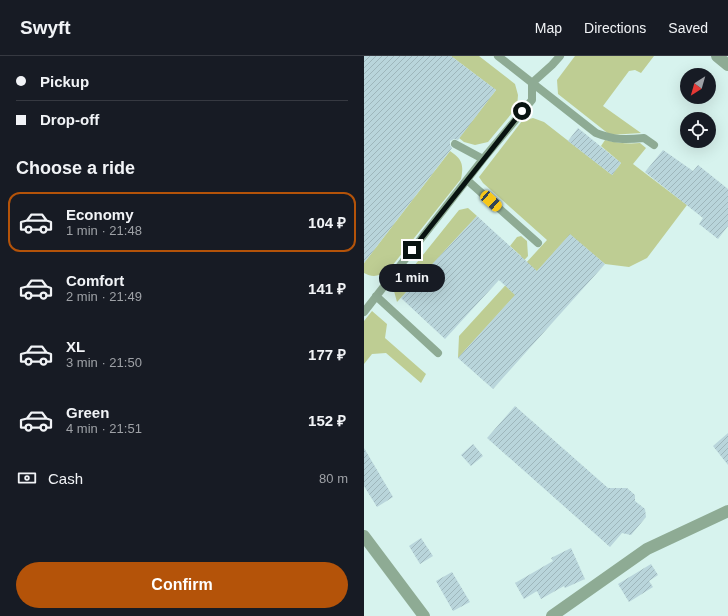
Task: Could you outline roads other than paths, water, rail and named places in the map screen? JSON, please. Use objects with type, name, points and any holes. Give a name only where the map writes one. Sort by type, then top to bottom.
[{"type":"street","points":[[717,56],[728,65]]},
{"type":"street","points":[[552,616],[646,549],[728,511]]},
{"type":"street","points":[[364,536],[424,616]]},
{"type":"lane","points":[[498,56],[596,133],[609,138],[627,140],[644,138],[654,146]]},
{"type":"lane","points":[[364,312],[483,159],[532,100],[532,83],[560,56]]},
{"type":"lane","points":[[455,144],[483,159]]},
{"type":"lane","points":[[467,180],[538,243]]},
{"type":"lane","points":[[376,296],[438,353]]}]
